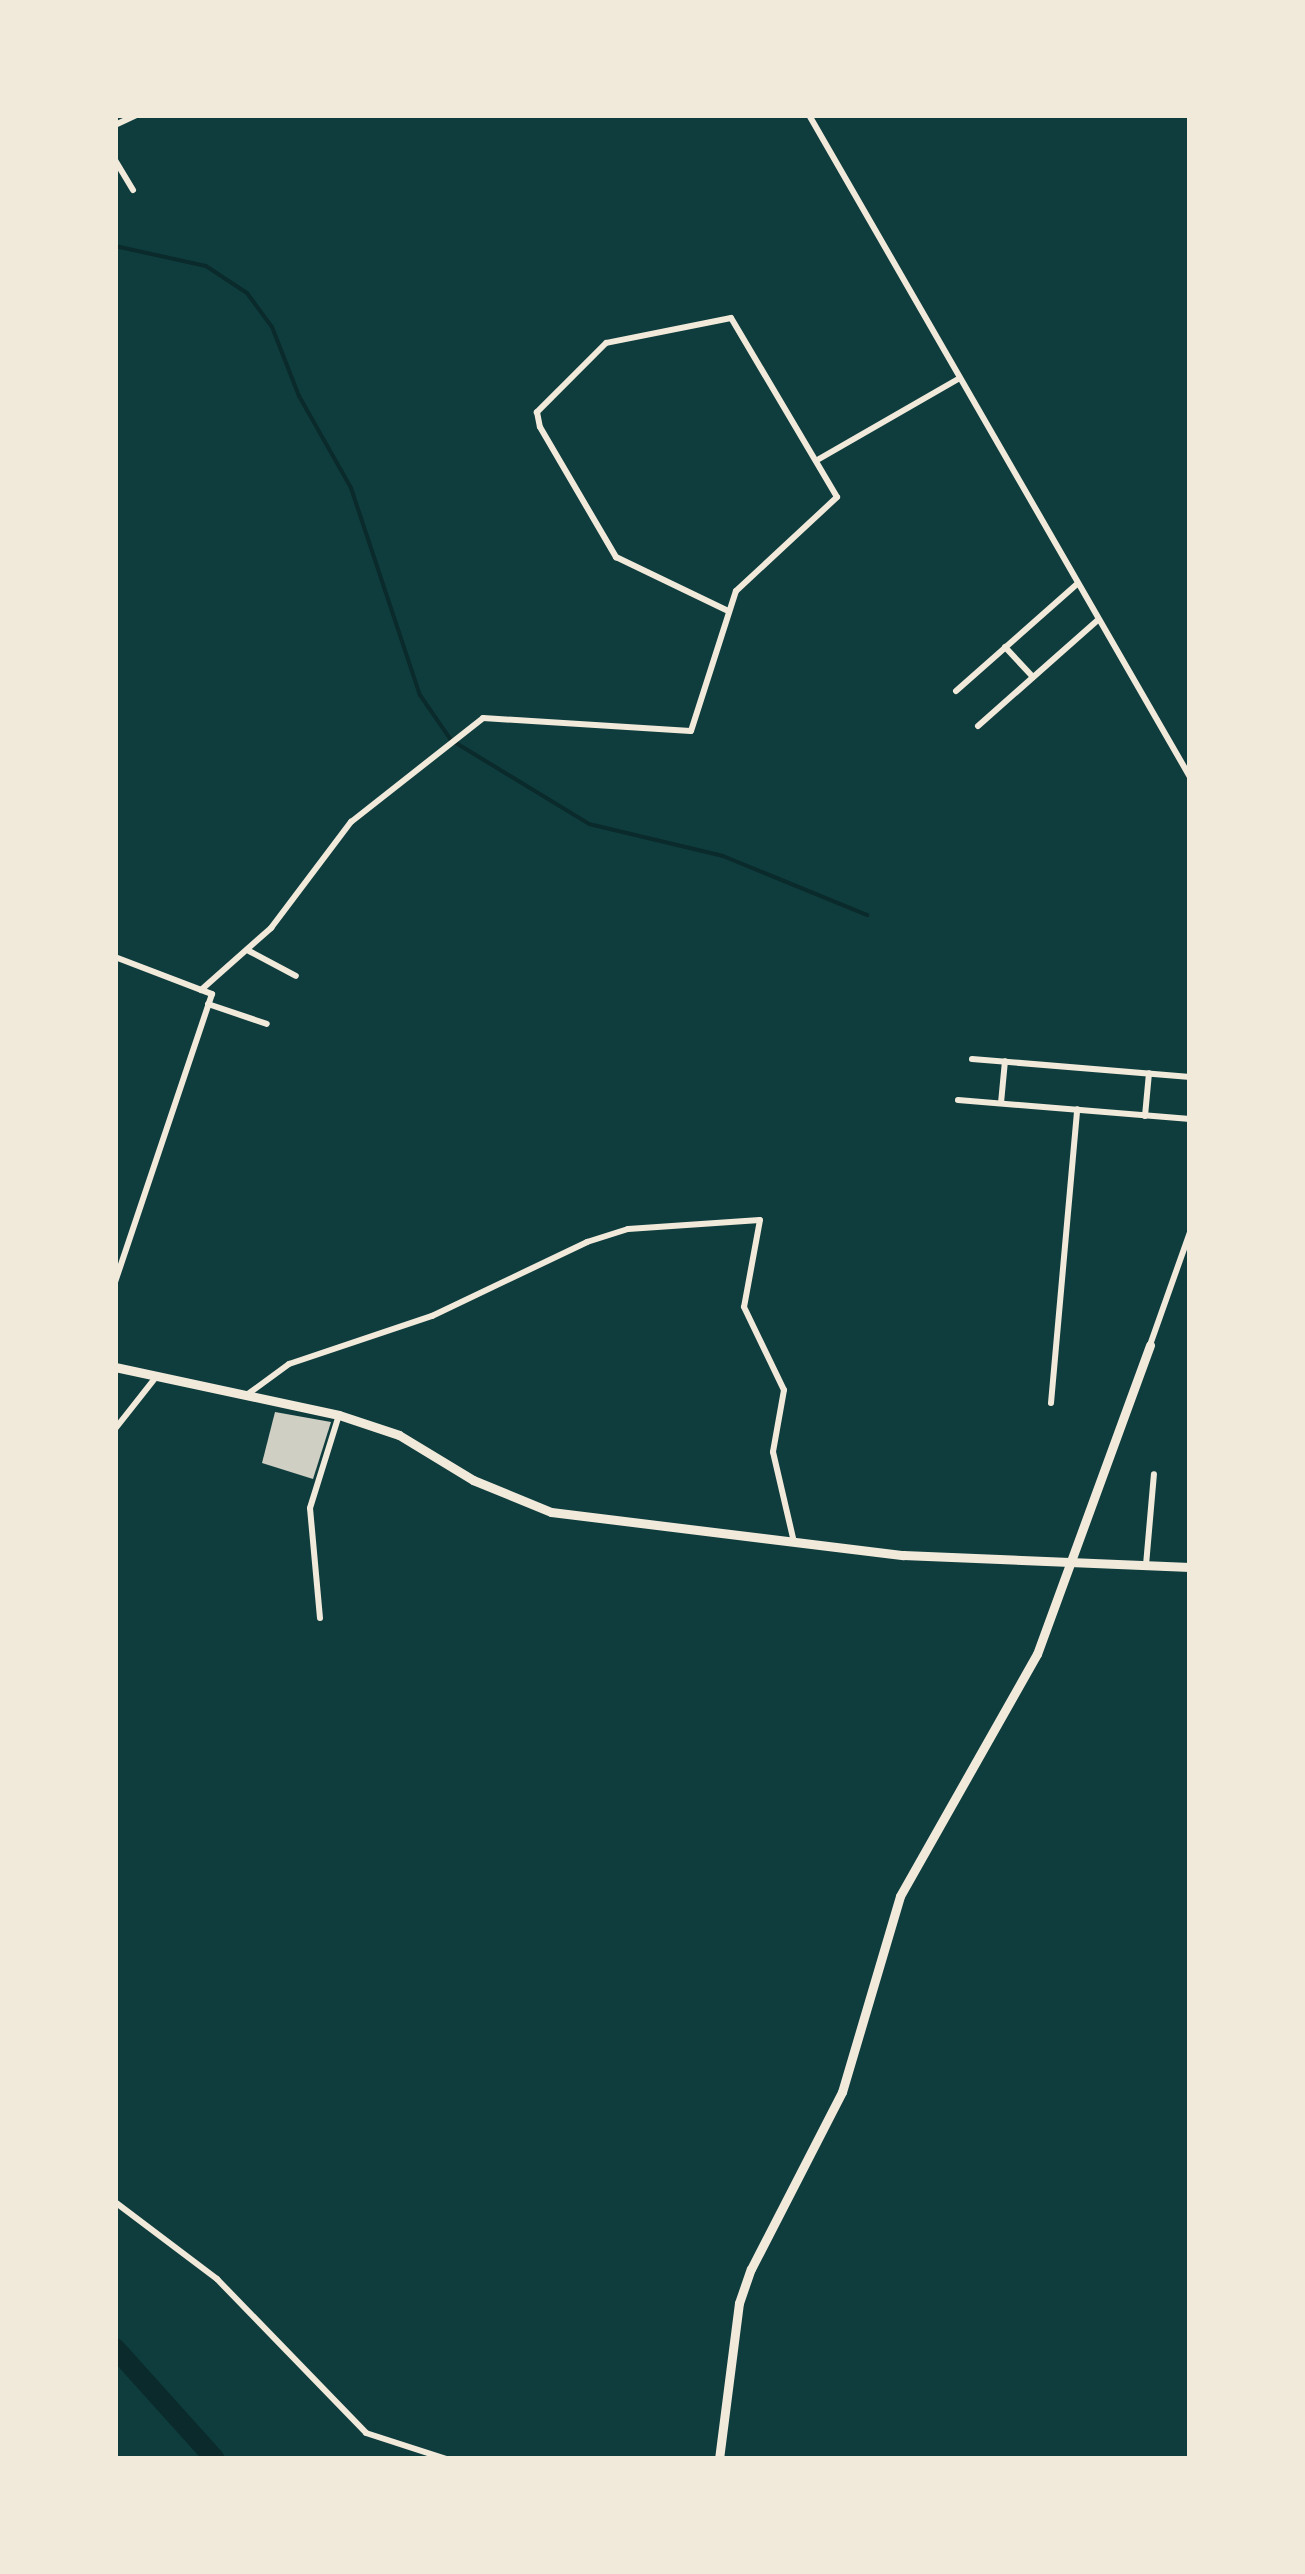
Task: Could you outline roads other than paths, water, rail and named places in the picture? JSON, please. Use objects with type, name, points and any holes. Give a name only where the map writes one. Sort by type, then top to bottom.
[{"type":"street","points":[[115,126],[136,115]]},
{"type":"street","points":[[824,115],[811,118],[1190,777]]},
{"type":"street","points":[[115,160],[133,190]]},
{"type":"street","points":[[201,990],[249,951],[350,822],[483,718],[690,731],[736,591],[837,497],[819,459],[731,318],[606,343],[537,412],[616,558],[728,611]]},
{"type":"street","points":[[819,459],[958,378]]},
{"type":"street","points":[[956,691],[1077,584]]},
{"type":"street","points":[[978,726],[1098,620]]},
{"type":"street","points":[[1005,647],[1033,677]]},
{"type":"street","points":[[249,951],[296,976]]},
{"type":"street","points":[[115,956],[212,994],[115,1282]]},
{"type":"street","points":[[208,1004],[267,1024]]},
{"type":"street","points":[[972,1059],[1190,1076]]},
{"type":"street","points":[[1001,1103],[1005,1062]]},
{"type":"street","points":[[1145,1116],[1149,1073]]},
{"type":"street","points":[[958,1100],[1190,1119]]},
{"type":"street","points":[[1051,1404],[1076,1109]]},
{"type":"street","points":[[247,1395],[288,1364],[432,1316],[588,1242],[628,1229],[760,1220],[744,1307],[784,1390],[774,1452],[794,1542]]},
{"type":"street","points":[[719,2459],[740,2303],[751,2269],[842,2092],[900,1896],[1037,1654],[1190,1232]]},
{"type":"street","points":[[115,1368],[339,1415],[399,1434],[473,1480],[551,1512],[903,1555],[1190,1567]]},
{"type":"street","points":[[115,1430],[157,1376]]},
{"type":"street","points":[[320,1618],[310,1508],[339,1415]]},
{"type":"street","points":[[1146,1565],[1154,1474]]},
{"type":"street","points":[[115,2202],[217,2279],[366,2433],[446,2459]]},
{"type":"waterway","points":[[115,246],[206,266],[247,293],[272,327],[299,396],[351,488],[420,695],[451,740],[589,824],[723,856],[867,915]]},
{"type":"waterway","points":[[115,2348],[215,2459]]}]
